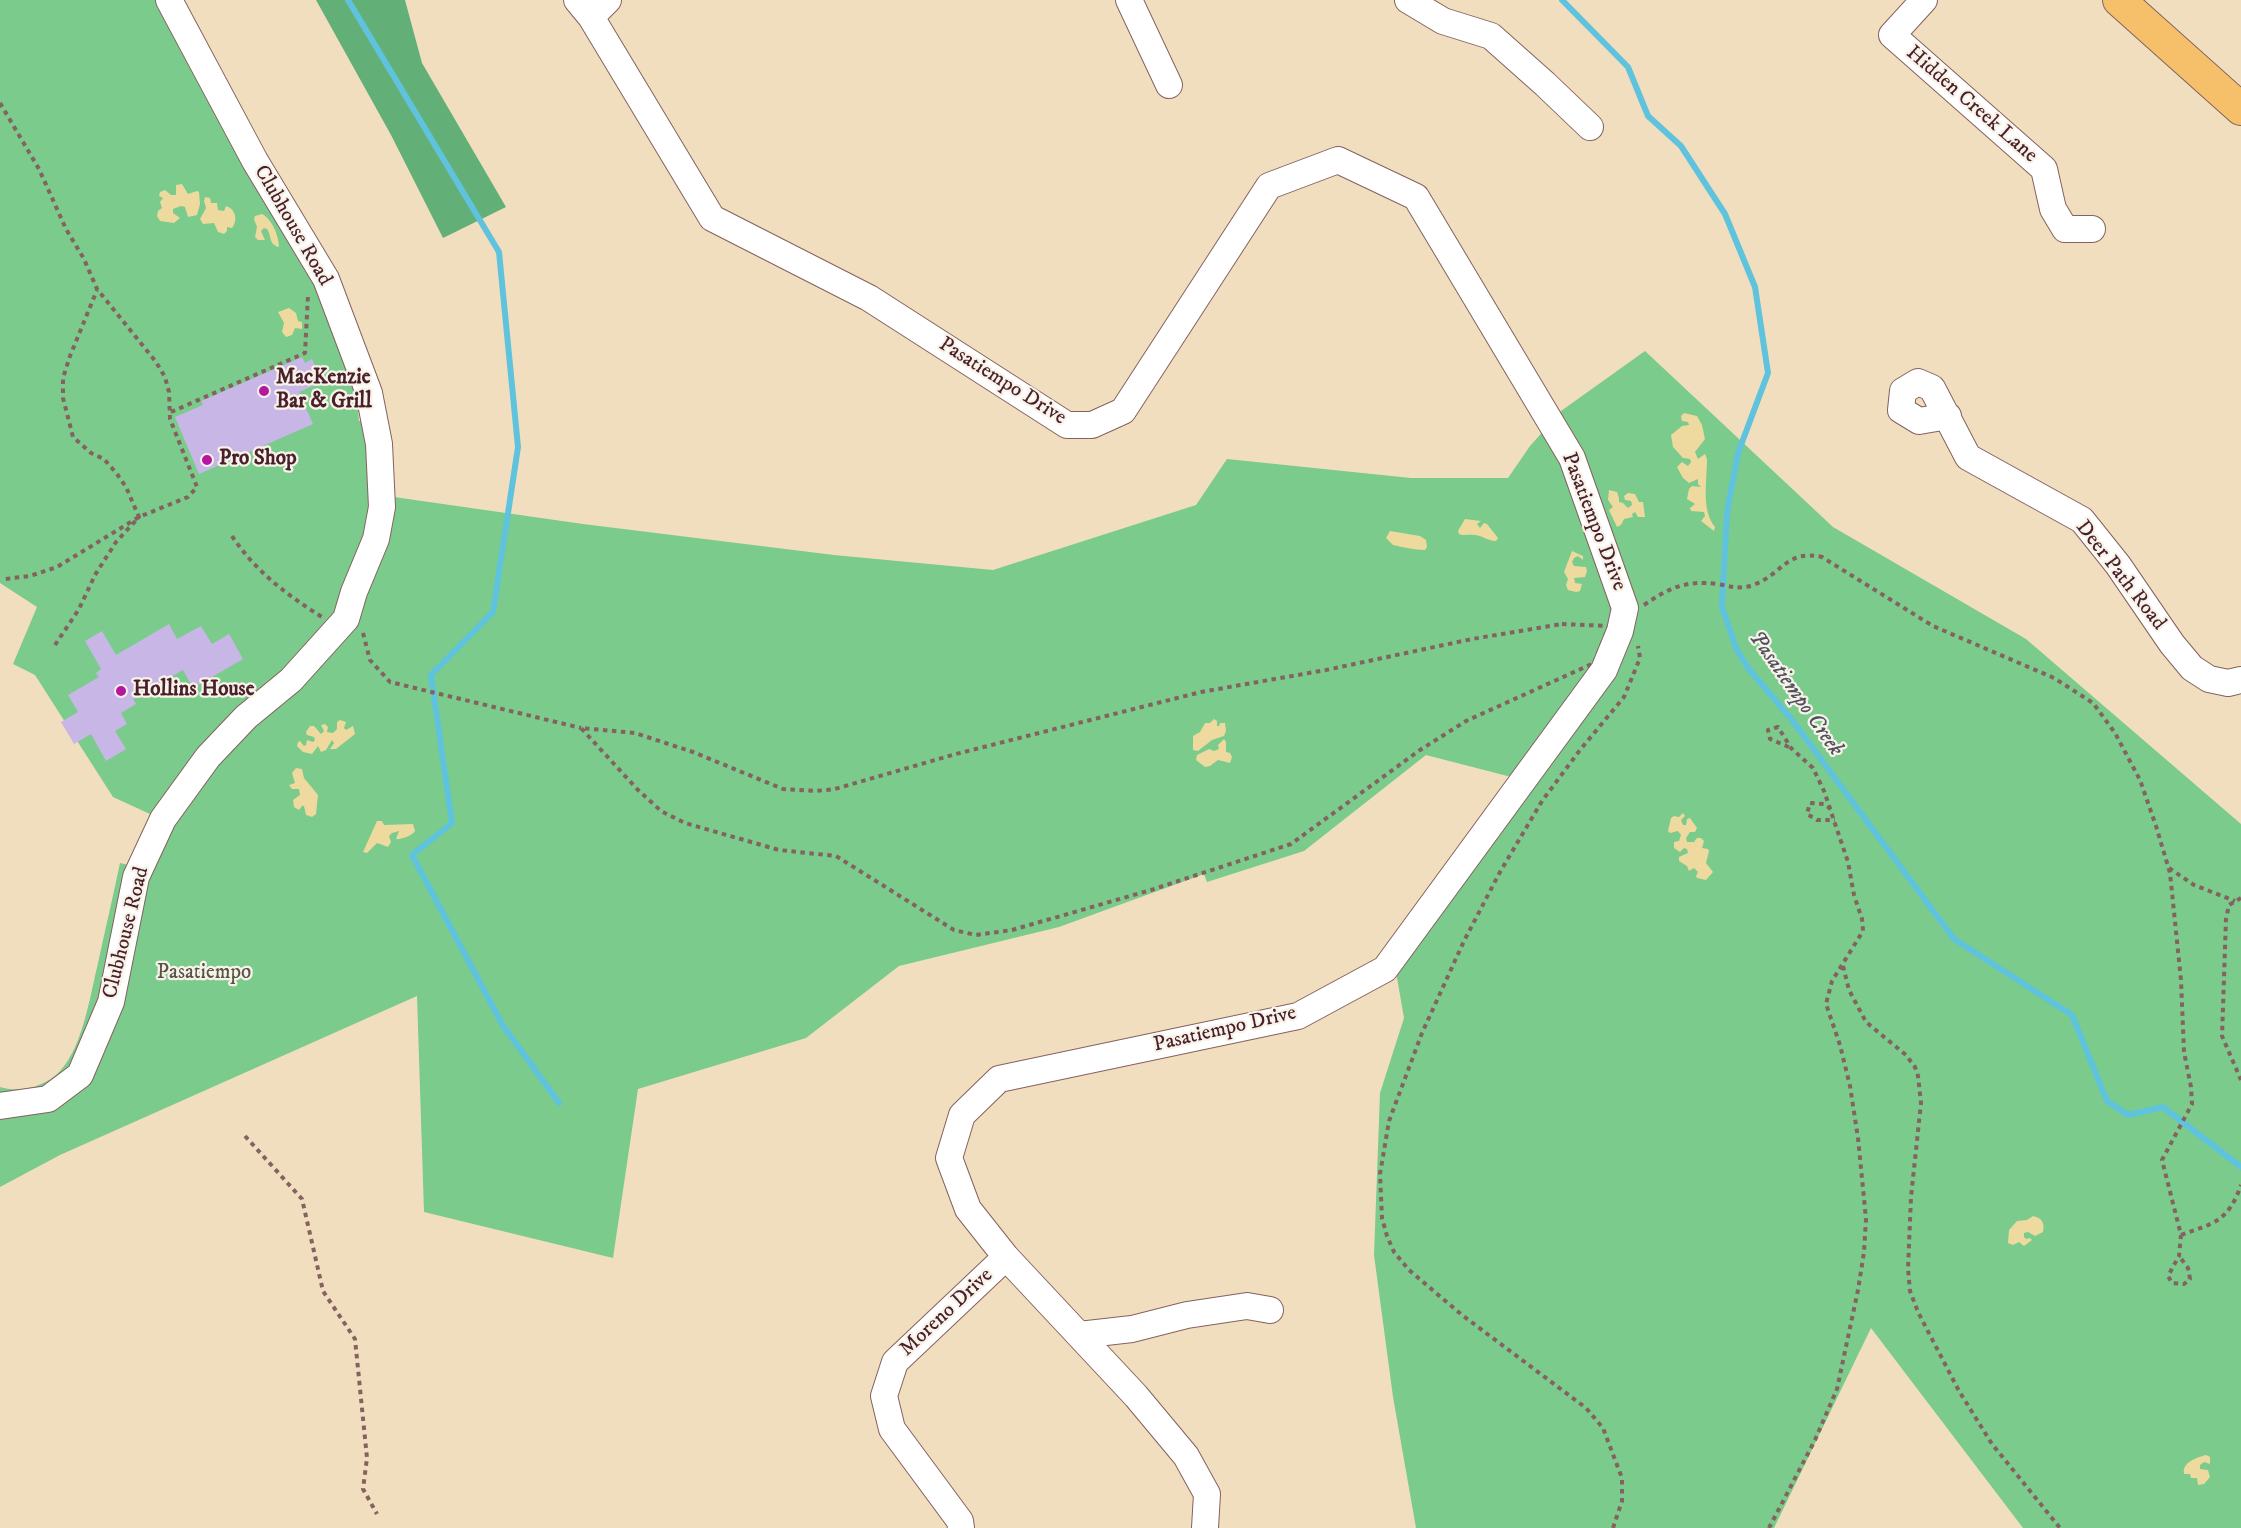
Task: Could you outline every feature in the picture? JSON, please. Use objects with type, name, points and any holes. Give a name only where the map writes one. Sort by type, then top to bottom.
[{"type":"main road","points":[[2120,0],[2241,109]]},
{"type":"street","name":"Clubhouse Road","points":[[0,1106],[48,1099],[80,1075],[111,1002],[136,877],[163,819],[208,757],[246,717],[291,680],[346,619],[354,592],[376,540],[382,507],[379,444],[369,393],[326,279],[255,161],[170,0]]},
{"type":"street","points":[[1129,0],[1169,86]]},
{"type":"street","points":[[1408,0],[1443,21],[1491,36],[1590,127]]},
{"type":"street","name":"Hidden Creek Lane","points":[[1924,0],[1892,35],[2044,169],[2053,209],[2065,229],[2092,229]]},
{"type":"street","name":"Pasatiempo Drive","points":[[592,6],[712,218],[869,297],[1067,425],[1092,425],[1123,411],[1269,186],[1338,160],[1416,196],[1572,458],[1625,608],[1614,629],[1604,670],[1385,969],[1298,1016],[999,1079],[962,1115],[949,1158],[968,1209],[1006,1257],[1136,1396],[1186,1456],[1207,1494],[1205,1528]]},
{"type":"street","name":"Deer Path Road","points":[[1948,416],[1968,457],[2082,520],[2118,565],[2172,644],[2192,668],[2209,679],[2228,683],[2241,680]]},
{"type":"street","name":"Moreno Drive","points":[[961,1528],[960,1521],[892,1429],[884,1396],[895,1362],[1006,1257]]},
{"type":"street","points":[[1079,1335],[1132,1329],[1187,1315],[1247,1306],[1270,1310]]},
{"type":"path","points":[[0,103],[39,169],[66,229],[84,259],[97,289],[165,376],[171,412],[170,419],[197,487],[188,497],[139,517],[57,567],[30,576],[4,579]]},
{"type":"path","points":[[97,289],[63,378],[63,398],[73,436],[91,453],[104,459],[117,474],[126,487],[139,517]]},
{"type":"path","points":[[171,412],[305,353],[309,292]]},
{"type":"path","points":[[55,645],[79,609],[100,566],[116,542],[139,517]]},
{"type":"path","points":[[232,536],[262,573],[291,597],[328,620],[360,619],[370,660],[390,682],[581,728],[635,733],[693,753],[783,789],[816,791],[835,789],[956,754],[1201,692],[1326,670],[1472,639],[1562,624],[1614,629],[1630,636],[1638,644],[1640,658],[1623,697],[1542,801],[1500,872],[1464,940],[1422,1033],[1389,1121],[1380,1174],[1382,1218],[1387,1236],[1394,1252],[1409,1270],[1461,1315],[1586,1408],[1603,1428],[1622,1478],[1622,1501],[1613,1528]]},
{"type":"path","points":[[1642,607],[1665,591],[1679,585],[1696,583],[1736,589],[1753,586],[1797,556],[1822,557],[1933,626],[2054,678],[2093,703],[2115,733],[2140,780],[2168,868],[2181,980],[2184,1052],[2192,1104],[2162,1160],[2181,1235],[2179,1256],[2168,1276],[2172,1283],[2178,1285],[2190,1280],[2188,1268],[2179,1256]]},
{"type":"path","points":[[581,728],[637,789],[661,811],[685,823],[779,850],[836,856],[954,930],[976,935],[1012,930],[1060,917],[1291,844],[1420,750],[1466,721],[1594,663],[1614,629]]},
{"type":"path","points":[[1769,1528],[1815,1440],[1837,1389],[1849,1338],[1864,1252],[1865,1199],[1858,1138],[1850,1086],[1827,1004],[1832,981],[1863,931],[1862,919],[1835,820],[1813,768],[1791,748],[1778,727],[1768,730],[1770,739],[1791,748]]},
{"type":"path","points":[[1831,809],[1824,804],[1810,803],[1807,814],[1817,820],[1835,820]]},
{"type":"path","points":[[2168,868],[2194,885],[2235,901]]},
{"type":"path","points":[[2241,898],[2229,905],[2226,919],[2222,1036],[2241,1080]]},
{"type":"path","points":[[1842,965],[1849,990],[1866,1022],[1906,1055],[1915,1067],[1918,1076],[1921,1103],[1911,1197],[1908,1269],[1910,1291],[1918,1312],[1959,1391],[1992,1444],[2060,1528]]},
{"type":"path","points":[[245,1136],[302,1199],[323,1291],[355,1339],[367,1458],[363,1489],[377,1515]]},
{"type":"path","points":[[2181,1235],[2223,1218],[2232,1206],[2241,1185]]},
{"type":"green space","name":"Pasatiempo","points":[[0,0],[164,0],[336,310],[357,397],[359,421],[363,421],[387,496],[583,524],[834,555],[993,570],[1196,505],[1227,459],[1411,478],[1508,478],[1530,446],[1561,411],[1645,351],[1833,527],[2026,639],[2241,824],[2241,1528],[2023,1528],[1871,1328],[1774,1528],[1416,1528],[1393,1397],[1374,1255],[1380,1093],[1404,1018],[1392,949],[1519,779],[1426,755],[1304,851],[1207,882],[1204,874],[1059,927],[899,966],[806,1038],[638,1089],[613,1258],[424,1212],[417,996],[60,1155],[0,1187],[0,1087],[24,1089],[40,1085],[54,1077],[68,1061],[85,1020],[120,863],[145,869],[163,820],[113,797],[35,675],[13,664],[37,607],[0,583]]},
{"type":"green space","points":[[316,0],[405,0],[422,63],[506,207],[443,238],[391,135]]},
{"type":"sand","points":[[182,184],[188,194],[199,192],[200,204],[197,215],[188,217],[185,207],[181,206],[173,209],[173,213],[180,218],[174,223],[160,221],[157,216],[158,211],[162,208],[160,202],[163,198],[159,196],[160,192],[165,190],[171,195],[176,195],[176,185]]},
{"type":"sand","points":[[205,197],[210,198],[211,203],[217,203],[218,210],[224,211],[226,206],[234,212],[234,225],[232,228],[227,227],[224,234],[218,232],[214,223],[203,224],[200,219],[206,208]]},
{"type":"sand","points":[[262,214],[274,228],[279,247],[272,242],[267,229],[264,228],[261,231],[265,240],[258,240],[255,237],[257,227],[254,219],[255,216]]},
{"type":"sand","points":[[289,308],[296,313],[298,321],[302,322],[302,329],[295,328],[292,335],[286,337],[282,332],[284,323],[278,312]]},
{"type":"sand","points":[[1684,413],[1697,416],[1702,425],[1705,439],[1695,452],[1698,459],[1705,454],[1707,459],[1706,504],[1715,527],[1714,531],[1701,521],[1705,516],[1704,512],[1691,511],[1690,508],[1695,504],[1687,499],[1692,486],[1701,487],[1698,479],[1689,483],[1677,467],[1682,462],[1688,466],[1691,462],[1690,459],[1683,458],[1673,447],[1671,435],[1682,426],[1689,425],[1688,422],[1682,421],[1681,416]]},
{"type":"sand","points":[[1609,490],[1617,492],[1619,502],[1628,508],[1632,505],[1631,501],[1625,500],[1624,496],[1628,493],[1635,494],[1639,502],[1643,502],[1645,517],[1638,517],[1635,512],[1632,514],[1633,517],[1624,519],[1617,527],[1609,510],[1613,507],[1608,500]]},
{"type":"sand","points":[[1465,519],[1481,521],[1477,524],[1480,528],[1484,523],[1487,524],[1498,538],[1493,541],[1478,536],[1459,534],[1458,531]]},
{"type":"sand","points":[[1390,531],[1420,536],[1426,540],[1427,547],[1421,550],[1393,545],[1386,538]]},
{"type":"sand","points":[[1572,551],[1583,556],[1583,560],[1578,556],[1574,558],[1572,562],[1574,566],[1586,567],[1587,571],[1585,577],[1574,578],[1575,583],[1582,584],[1580,591],[1576,592],[1568,590],[1566,585],[1568,579],[1564,572]]},
{"type":"sand","points":[[1214,719],[1217,721],[1217,726],[1225,723],[1224,736],[1212,740],[1198,751],[1193,750],[1193,736],[1200,732],[1205,723],[1210,723]]},
{"type":"sand","points":[[340,720],[346,722],[344,728],[346,730],[353,726],[355,734],[336,749],[330,749],[334,743],[332,740],[326,750],[321,752],[318,746],[312,754],[303,752],[297,746],[300,741],[304,746],[307,740],[313,742],[315,740],[314,737],[307,735],[306,732],[310,726],[314,726],[321,734],[324,731],[321,725],[325,724],[328,727],[327,732],[333,733]]},
{"type":"sand","points":[[1224,739],[1226,752],[1232,757],[1230,763],[1218,760],[1205,767],[1196,760],[1197,755],[1209,749],[1214,751],[1219,749],[1218,745]]},
{"type":"sand","points":[[296,768],[302,769],[304,778],[318,795],[316,814],[312,817],[306,815],[304,806],[299,810],[294,807],[293,800],[300,795],[299,789],[292,789],[289,785],[295,783],[292,773]]},
{"type":"sand","points":[[1683,813],[1685,816],[1681,820],[1683,825],[1686,825],[1687,819],[1690,818],[1697,828],[1695,832],[1690,832],[1686,838],[1687,842],[1694,842],[1697,838],[1701,838],[1704,841],[1702,848],[1709,851],[1706,863],[1713,872],[1706,880],[1697,878],[1698,872],[1694,868],[1689,871],[1687,866],[1679,861],[1679,857],[1688,853],[1687,849],[1684,848],[1680,852],[1674,848],[1674,842],[1679,841],[1681,835],[1678,831],[1670,833],[1668,831],[1671,818],[1679,817]]},
{"type":"sand","points":[[377,821],[382,821],[384,825],[413,824],[415,831],[409,836],[398,839],[396,839],[399,831],[392,833],[389,836],[391,842],[388,847],[377,843],[367,853],[363,852]]},
{"type":"sand","points":[[2033,1216],[2042,1221],[2043,1232],[2035,1236],[2028,1232],[2024,1233],[2026,1239],[2032,1240],[2024,1246],[2019,1242],[2013,1245],[2008,1243],[2009,1230],[2017,1221],[2027,1220]]},
{"type":"sand","points":[[2206,1455],[2210,1457],[2210,1464],[2204,1462],[2200,1465],[2200,1469],[2208,1470],[2210,1477],[2204,1484],[2198,1485],[2197,1478],[2184,1474],[2185,1466],[2190,1461]]},
{"type":"building","points":[[302,357],[305,363],[312,359],[322,382],[299,392],[313,424],[199,474],[175,417],[203,405],[201,401]]},
{"type":"building","name":"Hollins House","points":[[169,624],[177,639],[201,626],[212,644],[229,634],[243,659],[193,688],[183,670],[133,699],[136,704],[121,713],[127,724],[115,731],[126,749],[106,761],[91,734],[74,744],[61,722],[78,712],[68,695],[99,677],[96,673],[101,669],[85,641],[102,631],[116,655]]},
{"type":"waterway","points":[[348,0],[499,252],[518,447],[493,612],[431,675],[452,823],[412,855],[502,1024],[559,1103]]},
{"type":"waterway","name":"Pasatiempo Creek","points":[[1562,0],[1628,67],[1648,116],[1681,146],[1725,214],[1755,287],[1768,373],[1738,453],[1727,512],[1722,607],[1736,648],[1748,668],[1792,720],[1954,939],[2072,1015],[2107,1101],[2128,1115],[2163,1107],[2241,1167]]},
{"type":"place","name":"MacKenzie Bar & Grill","points":[[264,391]]},
{"type":"place","name":"Pro Shop","points":[[207,460]]},
{"type":"place","name":"Hollins House","points":[[121,691]]}]
